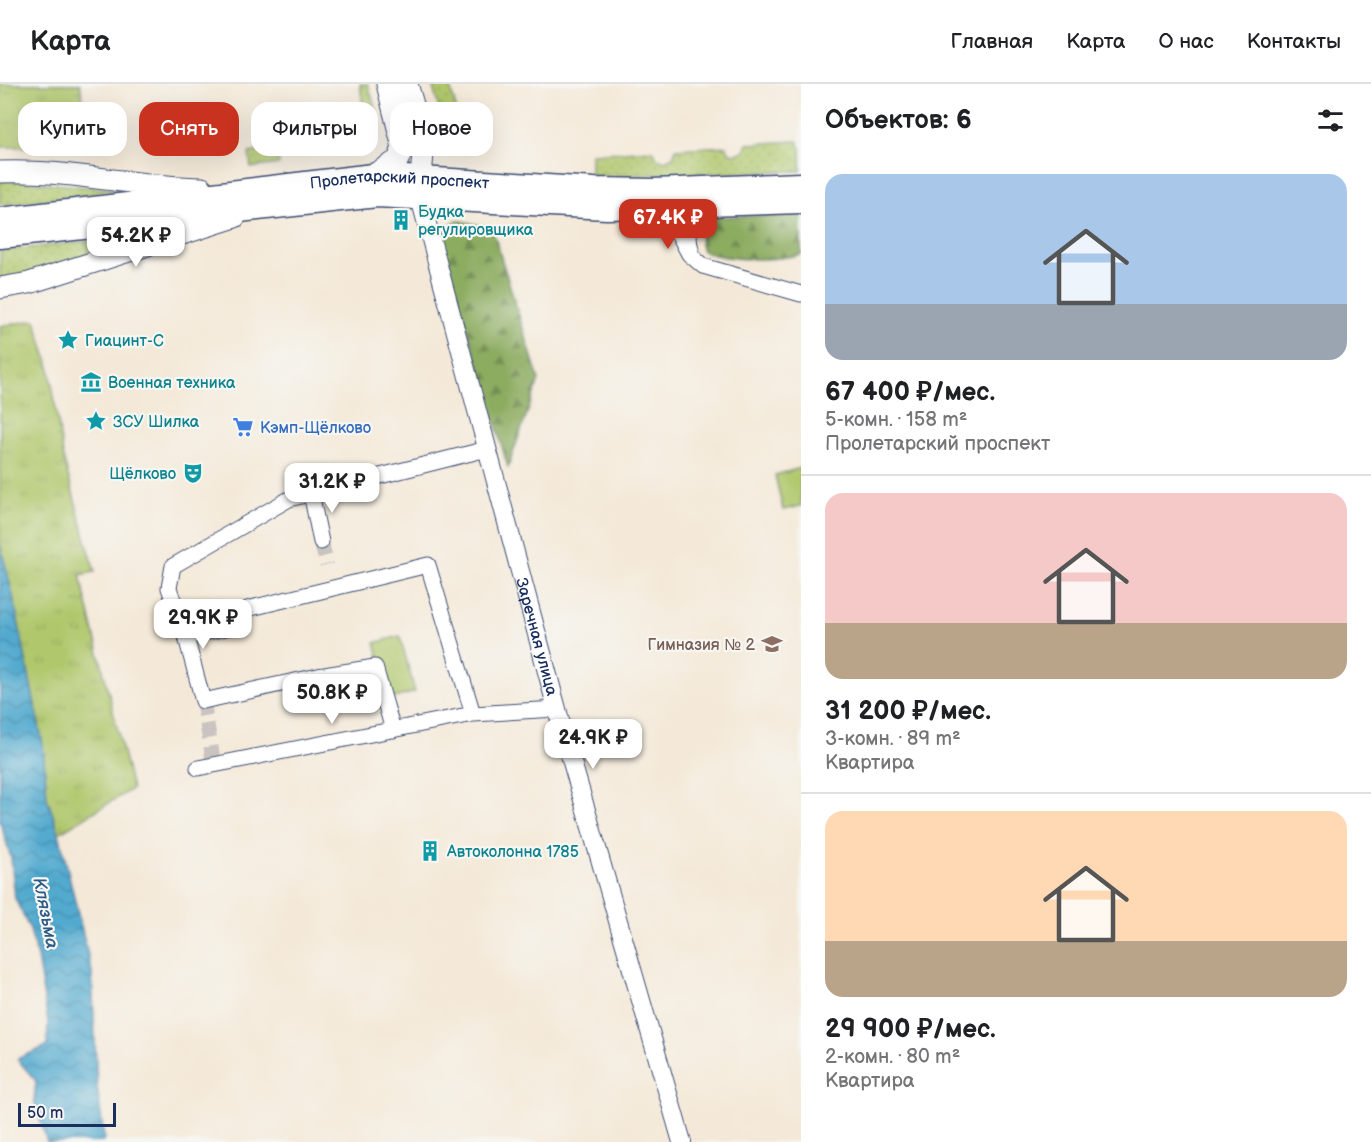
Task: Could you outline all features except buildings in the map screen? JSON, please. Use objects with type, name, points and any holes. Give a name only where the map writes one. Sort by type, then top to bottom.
[{"type":"main road","points":[[373,175],[398,159],[403,148],[387,84]]},
{"type":"main road","points":[[408,84],[424,142],[421,188]]},
{"type":"main road","points":[[0,172],[42,172],[260,198]]},
{"type":"main road","name":"Пролетарский проспект","points":[[0,237],[260,198],[373,175],[421,188],[565,207],[709,206],[801,202]]},
{"type":"main road","name":"Пролетарский проспект","points":[[0,219],[260,198],[377,196],[421,188],[504,184],[624,190],[801,184]]},
{"type":"main road","points":[[0,288],[29,282],[229,220],[260,198]]},
{"type":"street","name":"Заречная улица","points":[[421,188],[487,449],[557,709],[681,1142]]},
{"type":"street","points":[[703,266],[693,253],[689,231],[695,218],[709,206]]},
{"type":"street","points":[[653,207],[672,222],[689,254],[703,266],[801,294]]},
{"type":"street","points":[[393,730],[375,667],[318,676],[203,701],[186,637],[169,588],[173,566],[289,499],[487,449]]},
{"type":"street","points":[[311,493],[321,542]]},
{"type":"street","points":[[186,637],[239,625],[247,609],[428,565],[473,714]]},
{"type":"street","points":[[198,768],[473,714],[557,709]]},
{"type":"green space","points":[[0,84],[80,84],[83,102],[18,102],[18,147],[0,147]]},
{"type":"green space","points":[[360,84],[368,84],[373,102],[362,102]]},
{"type":"green space","points":[[432,84],[449,84],[454,102],[437,102]]},
{"type":"green space","points":[[797,141],[801,148],[801,171],[591,176],[591,154],[653,150],[657,158],[665,161],[673,157],[676,149],[726,146],[730,153],[736,154],[744,151],[747,144]]},
{"type":"green space","points":[[249,153],[251,153],[251,156],[278,156],[279,164],[251,168]]},
{"type":"green space","points":[[0,179],[122,190],[0,205]]},
{"type":"green space","points":[[801,214],[801,254],[779,258],[725,257],[703,251],[701,246],[702,232],[714,217]]},
{"type":"green space","points":[[457,220],[492,228],[539,380],[508,467],[443,247],[444,232]]},
{"type":"green space","points":[[145,235],[25,275],[0,280],[0,251]]},
{"type":"green space","points":[[35,320],[49,365],[64,461],[95,572],[80,575],[132,789],[59,833],[47,798],[43,745],[13,596],[0,544],[0,326]]},
{"type":"green space","points":[[801,468],[801,506],[783,510],[775,475]]},
{"type":"green space","points":[[400,636],[415,692],[391,699],[375,643]]},
{"type":"water","name":"Клязьма","points":[[0,544],[13,596],[43,745],[47,798],[59,833],[92,972],[97,1086],[103,1142],[47,1142],[34,1100],[36,1081],[17,1059],[47,1046],[48,1022],[37,957],[30,930],[15,898],[11,858],[0,821]]},
{"type":"tunnel","points":[[321,542],[327,565]]},
{"type":"tunnel","points":[[203,701],[214,765]]},
{"type":"place","name":"Будка регулировщика","points":[[401,220]]},
{"type":"place","name":"Гиацинт-С","points":[[68,340]]},
{"type":"place","name":"Военная техника","points":[[91,382]]},
{"type":"place","name":"ЗСУ Шилка","points":[[96,421]]},
{"type":"place","name":"Кэмп-Щёлково","points":[[243,427]]},
{"type":"place","name":"Щёлково","points":[[193,473]]},
{"type":"place","name":"Гимназия № 2","points":[[772,644]]},
{"type":"place","name":"Автоколонна 1785","points":[[430,851]]}]
